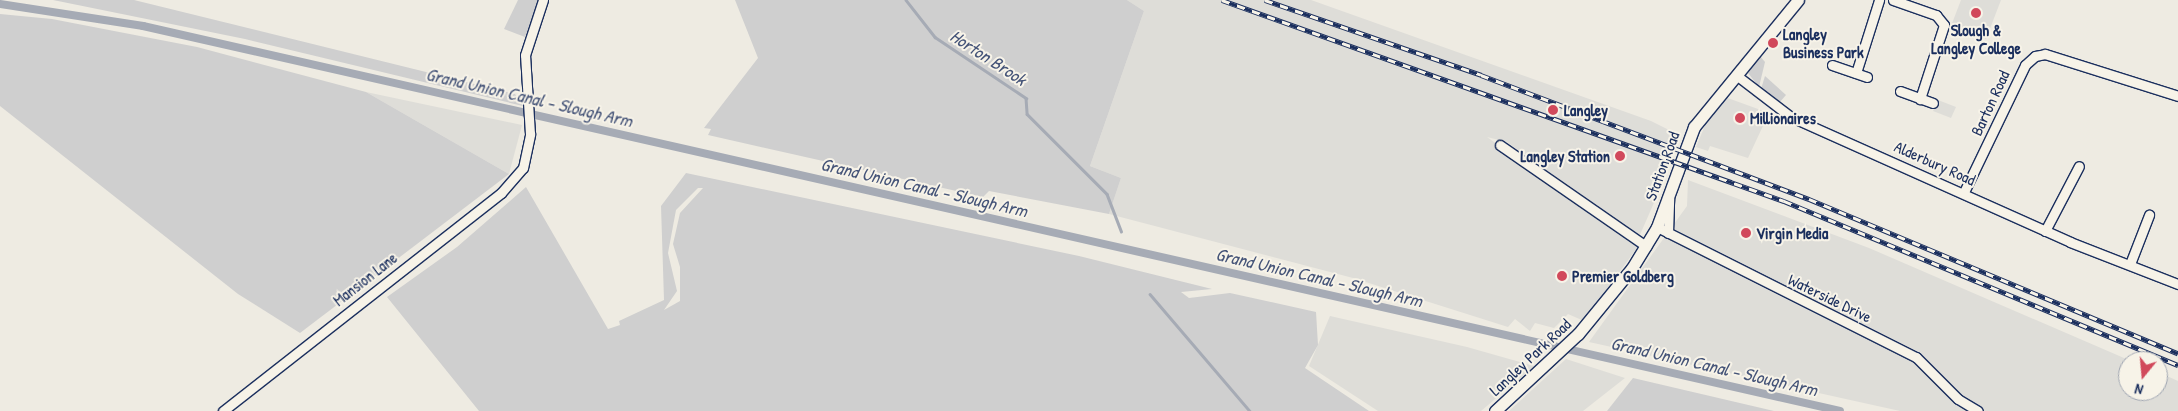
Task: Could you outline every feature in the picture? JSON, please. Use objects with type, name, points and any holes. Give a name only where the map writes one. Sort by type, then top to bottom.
[{"type":"main road","name":"Station Road","points":[[1582,330],[1646,246],[1657,227],[1669,198],[1690,134],[1798,0]]},
{"type":"main road","name":"Langley Park Road","points":[[1495,411],[1554,359],[1582,330]]},
{"type":"street","name":"Mansion Lane","points":[[223,411],[501,193],[523,168],[529,123],[525,55],[543,0]]},
{"type":"street","points":[[1856,73],[1879,0]]},
{"type":"street","points":[[1893,0],[1936,15],[1944,25],[1920,99]]},
{"type":"street","name":"Barton Road","points":[[1964,192],[2025,65],[2034,56],[2045,54],[2178,96]]},
{"type":"street","points":[[1832,65],[1867,77]]},
{"type":"street","name":"Alderbury Road","points":[[1736,75],[1791,117],[1964,192],[2045,230],[2178,284]]},
{"type":"street","points":[[1900,91],[1932,103]]},
{"type":"street","points":[[1500,144],[1646,246]]},
{"type":"street","points":[[2045,230],[2080,166]]},
{"type":"street","points":[[1668,233],[1669,198]]},
{"type":"street","points":[[2130,264],[2149,216]]},
{"type":"street","name":"Waterside Drive","points":[[1657,227],[1916,357],[1958,399],[1978,411]]},
{"type":"shaded area","points":[[53,0],[134,0],[515,94],[523,106],[245,39]]},
{"type":"shaded area","points":[[518,0],[539,0],[525,37],[504,29]]},
{"type":"shaded area","points":[[735,0],[1127,0],[1144,11],[1090,166],[1121,178],[1109,214],[989,191],[983,197],[708,135],[711,129],[704,128],[758,58]]},
{"type":"shaded area","points":[[1127,0],[1311,0],[1651,121],[1677,134],[1660,189],[1639,237],[1507,142],[1487,137],[1639,245],[1584,321],[1568,314],[1554,328],[1535,323],[1530,331],[1515,319],[1508,327],[1353,278],[1109,214],[1121,178],[1090,166],[1144,11]]},
{"type":"shaded area","name":"Slough & Langley College","points":[[1961,0],[2001,0],[1986,39],[1951,26]]},
{"type":"shaded area","points":[[0,14],[52,19],[197,47],[366,92],[509,174],[300,333],[238,294],[0,106]]},
{"type":"shaded area","points":[[1760,56],[1765,62],[1759,87],[1748,73]]},
{"type":"shaded area","points":[[1765,76],[1786,95],[1779,103],[1761,89]]},
{"type":"shaded area","points":[[366,92],[522,125],[509,174]]},
{"type":"shaded area","points":[[1725,97],[1769,113],[1748,158],[1710,146],[1708,151],[1696,147],[1711,111]]},
{"type":"shaded area","points":[[1938,100],[1956,107],[1951,118],[1933,111]]},
{"type":"shaded area","points":[[686,173],[1079,256],[1212,289],[1181,292],[1189,298],[1230,293],[1316,312],[1318,345],[1305,368],[1369,411],[479,411],[387,297],[457,247],[526,187],[608,329],[620,325],[619,321],[664,300],[661,206]],"holes":[[[698,188],[703,188],[680,213],[673,244],[680,267],[680,301],[664,310],[677,291],[668,253],[676,210]]]},
{"type":"shaded area","points":[[1688,180],[1869,248],[2118,355],[2118,401],[2168,401],[2168,376],[2178,381],[2178,411],[1900,411],[1589,342],[1687,206]]},
{"type":"shaded area","points":[[1330,316],[1467,347],[1534,366],[1481,411],[1378,411],[1309,366]]},
{"type":"shaded area","points":[[1566,359],[1625,378],[1583,411],[1509,411]]},
{"type":"shaded area","points":[[1633,378],[1774,411],[1607,411]]},
{"type":"waterway","name":"Horton Brook","points":[[906,0],[935,37],[1026,98],[1027,114],[1107,194],[1121,231]]},
{"type":"waterway","name":"Grand Union Canal - Slough Arm","points":[[0,4],[143,26],[1840,411]]},
{"type":"waterway","name":"Horton Brook","points":[[1150,294],[1250,411]]},
{"type":"railway","points":[[1222,0],[1784,201],[2178,365]]},
{"type":"railway","points":[[1265,0],[1481,75],[1809,199],[2178,353]]},
{"type":"place","name":"Slough & Langley College","points":[[1976,13]]},
{"type":"place","name":"Langley Business Park","points":[[1773,43]]},
{"type":"place","name":"Langley","points":[[1553,110]]},
{"type":"place","name":"Millionaires","points":[[1740,118]]},
{"type":"place","name":"Langley Station","points":[[1620,156]]},
{"type":"place","name":"Virgin Media","points":[[1746,233]]},
{"type":"place","name":"Premier Goldberg","points":[[1562,276]]}]
